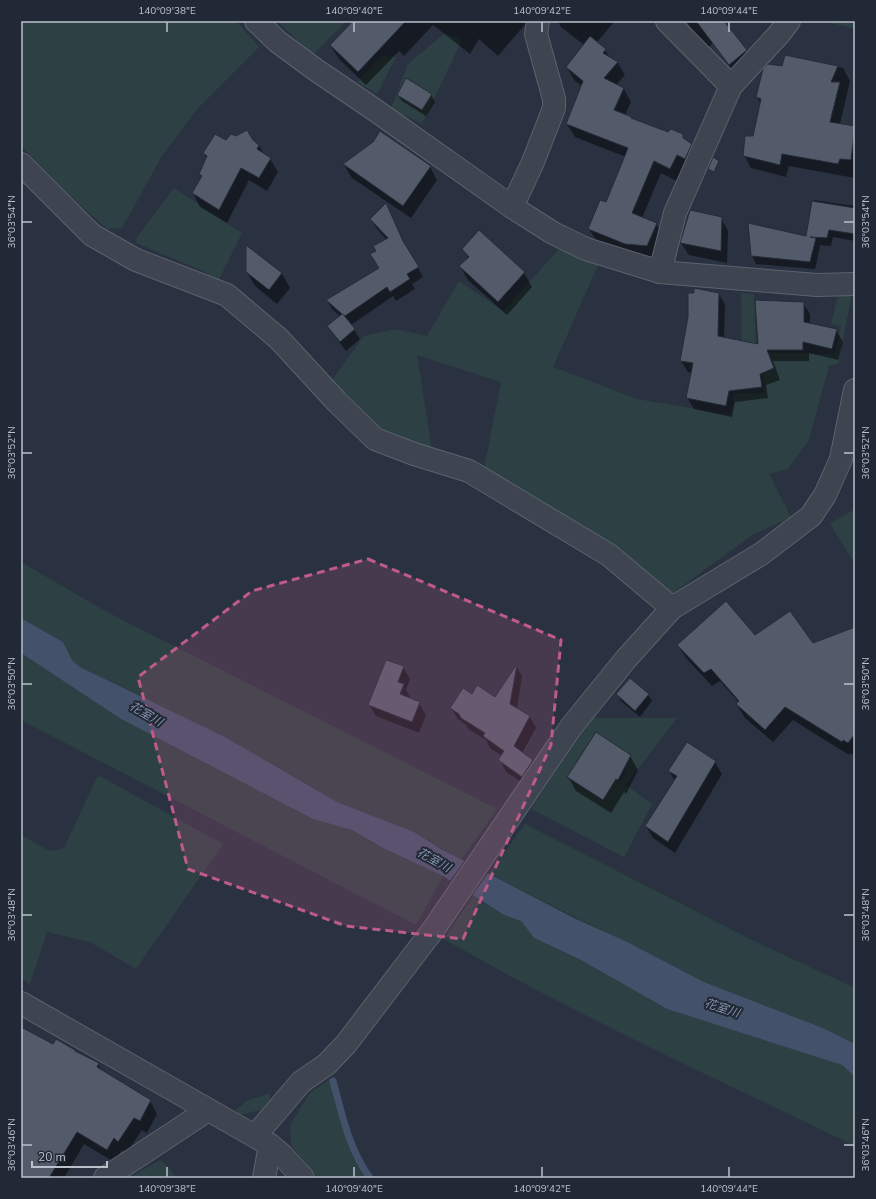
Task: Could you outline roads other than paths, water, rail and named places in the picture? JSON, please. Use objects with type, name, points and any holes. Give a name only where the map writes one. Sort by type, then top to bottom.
[{"type":"street","points":[[256,21],[278,42],[316,70],[379,112],[512,207],[553,233],[586,249],[660,272],[817,285],[855,284]]},
{"type":"street","points":[[512,207],[534,162],[554,108],[554,99],[536,34],[538,21]]},
{"type":"street","points":[[667,21],[731,86]]},
{"type":"street","points":[[660,272],[675,212],[731,86],[780,33],[789,21]]},
{"type":"street","points":[[21,164],[92,235],[136,260],[227,295],[279,339],[337,402],[374,439],[414,454],[469,471],[609,555],[672,608]]},
{"type":"street","points":[[264,1178],[263,1140],[301,1082],[327,1064],[346,1044],[433,930],[588,704],[672,608],[761,554],[811,516],[825,495],[841,459],[855,390]]},
{"type":"street","points":[[21,1003],[263,1140],[282,1154],[303,1178]]},
{"type":"street","points":[[105,1178],[208,1110]]},
{"type":"water","name":"花室川","points":[[21,618],[63,642],[72,660],[80,667],[225,737],[337,802],[414,832],[441,849],[576,919],[625,941],[704,982],[823,1028],[855,1044],[855,1077],[842,1065],[667,1009],[581,960],[534,938],[521,921],[504,915],[443,876],[385,849],[352,830],[313,819],[121,719],[21,653]]},
{"type":"waterway","points":[[333,1081],[351,1143],[356,1155],[370,1178]]}]
